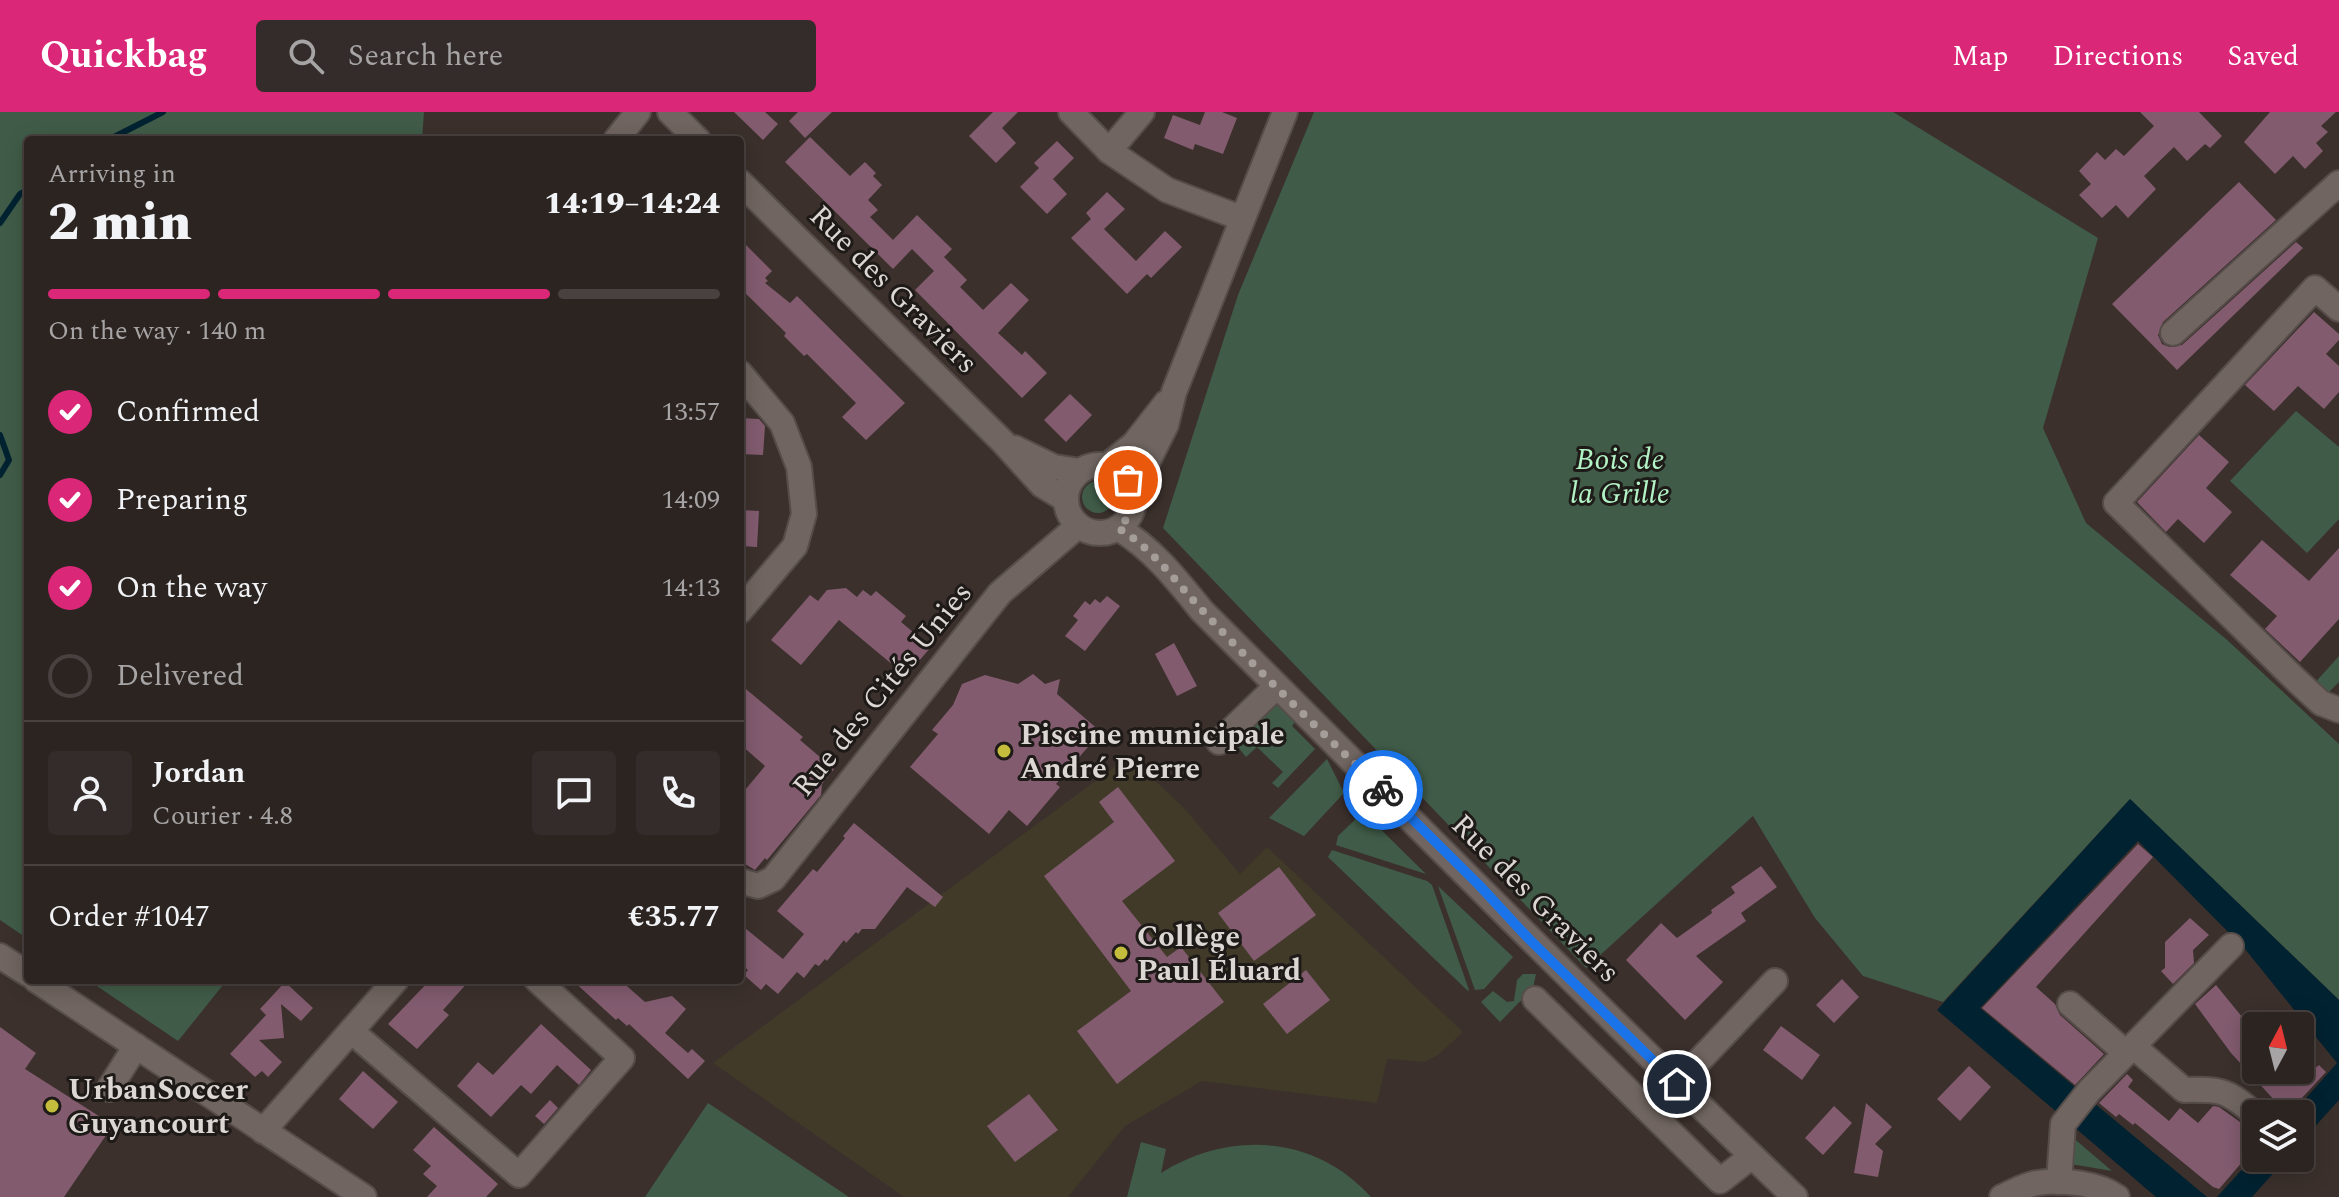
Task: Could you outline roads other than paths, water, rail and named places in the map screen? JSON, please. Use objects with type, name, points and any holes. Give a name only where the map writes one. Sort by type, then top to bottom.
[{"type":"street","points":[[619,136],[638,112]]},
{"type":"street","points":[[670,112],[694,136]]},
{"type":"street","points":[[1071,112],[1109,151],[1167,190],[1241,218]]},
{"type":"street","points":[[1109,151],[1142,112]]},
{"type":"street","points":[[1134,499],[1128,480],[1120,471],[1108,465],[1093,465],[1080,471],[1069,483],[1065,499],[1069,514],[1078,526],[1091,532],[1104,533],[1118,528],[1128,519],[1161,438],[1174,392],[1241,218],[1285,112]]},
{"type":"street","points":[[2173,333],[2339,183]]},
{"type":"street","name":"Rue des Graviers","points":[[744,186],[1003,442],[1018,462],[1042,485],[1065,499]]},
{"type":"street","points":[[2339,309],[2315,288],[2116,503],[2295,679],[2321,703],[2339,710]]},
{"type":"street","points":[[744,378],[782,423],[799,467],[804,514],[795,546],[744,606]]},
{"type":"street","points":[[1108,465],[1134,444],[1174,392]]},
{"type":"street","name":"Rue des Graviers","points":[[1003,442],[1054,467],[1080,471]]},
{"type":"street","name":"Rue des Graviers","points":[[1134,499],[1169,570]]},
{"type":"street","name":"Rue des Cités Unies","points":[[744,882],[758,886],[773,879],[1000,593],[1078,526]]},
{"type":"street","name":"Rue des Graviers","points":[[1118,528],[1169,570],[1202,611],[1479,885],[1529,939],[1795,1197]]},
{"type":"street","points":[[1219,742],[1277,686]]},
{"type":"street","points":[[2059,1182],[2063,1124],[2089,1091],[2231,946]]},
{"type":"street","points":[[0,956],[24,971]]},
{"type":"street","points":[[1677,1084],[1775,981]]},
{"type":"street","points":[[42,984],[364,1197]]},
{"type":"street","points":[[263,1131],[392,984]]},
{"type":"street","points":[[351,1031],[519,1175],[622,1058],[541,984]]},
{"type":"street","points":[[1535,999],[1720,1181],[1752,1156]]},
{"type":"street","points":[[2070,1004],[2184,1090],[2209,1089],[2232,1094],[2242,1103]]},
{"type":"street","points":[[109,1089],[136,1046]]},
{"type":"street","points":[[2002,1197],[2038,1182],[2105,1188],[2117,1197]]},
{"type":"water","points":[[2130,799],[2339,1000],[2339,1100],[2314,1128],[2314,1100],[2304,1100],[2337,1063],[2314,1034],[2314,1012],[2296,1012],[2245,949],[2138,841],[1980,1008],[2207,1197],[2156,1197],[1937,1010]]},
{"type":"water","points":[[2242,1169],[2242,1172],[2274,1172],[2252,1197],[2217,1197]]},
{"type":"waterway","points":[[116,136],[163,112]]},
{"type":"waterway","points":[[0,223],[24,192]]},
{"type":"waterway","points":[[0,435],[9,460],[0,475]]},
{"type":"place","name":"Piscine municipale André Pierre","points":[[1004,751]]},
{"type":"place","name":"Collège Paul Éluard","points":[[1121,953]]},
{"type":"place","name":"UrbanSoccer Guyancourt","points":[[52,1106]]},
{"type":"park label","name":"Bois de la Grille","points":[[1620,476]]}]
